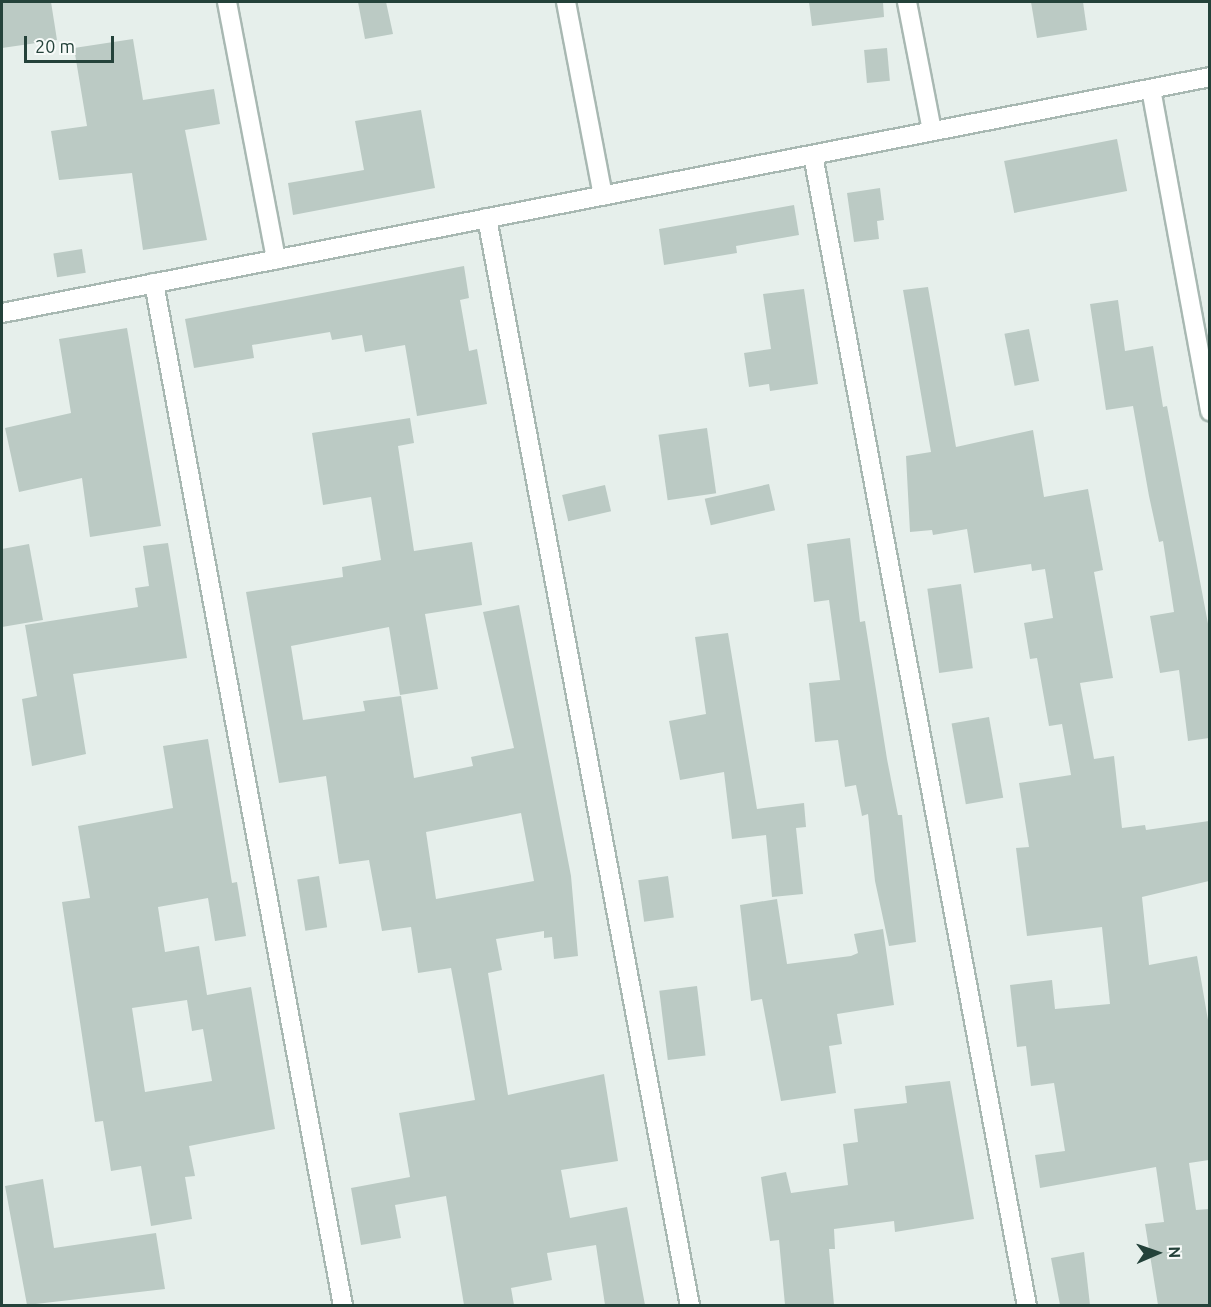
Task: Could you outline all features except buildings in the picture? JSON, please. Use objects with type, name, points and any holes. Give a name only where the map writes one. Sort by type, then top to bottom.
[{"type":"street","points":[[227,2],[276,259]]},
{"type":"street","points":[[567,2],[603,196]]},
{"type":"street","points":[[907,2],[932,131]]},
{"type":"street","points":[[2,313],[1209,77]]},
{"type":"street","points":[[1151,89],[1209,412]]},
{"type":"street","points":[[813,155],[1028,1305]]},
{"type":"street","points":[[487,218],[690,1305]]},
{"type":"street","points":[[154,283],[343,1305]]}]
